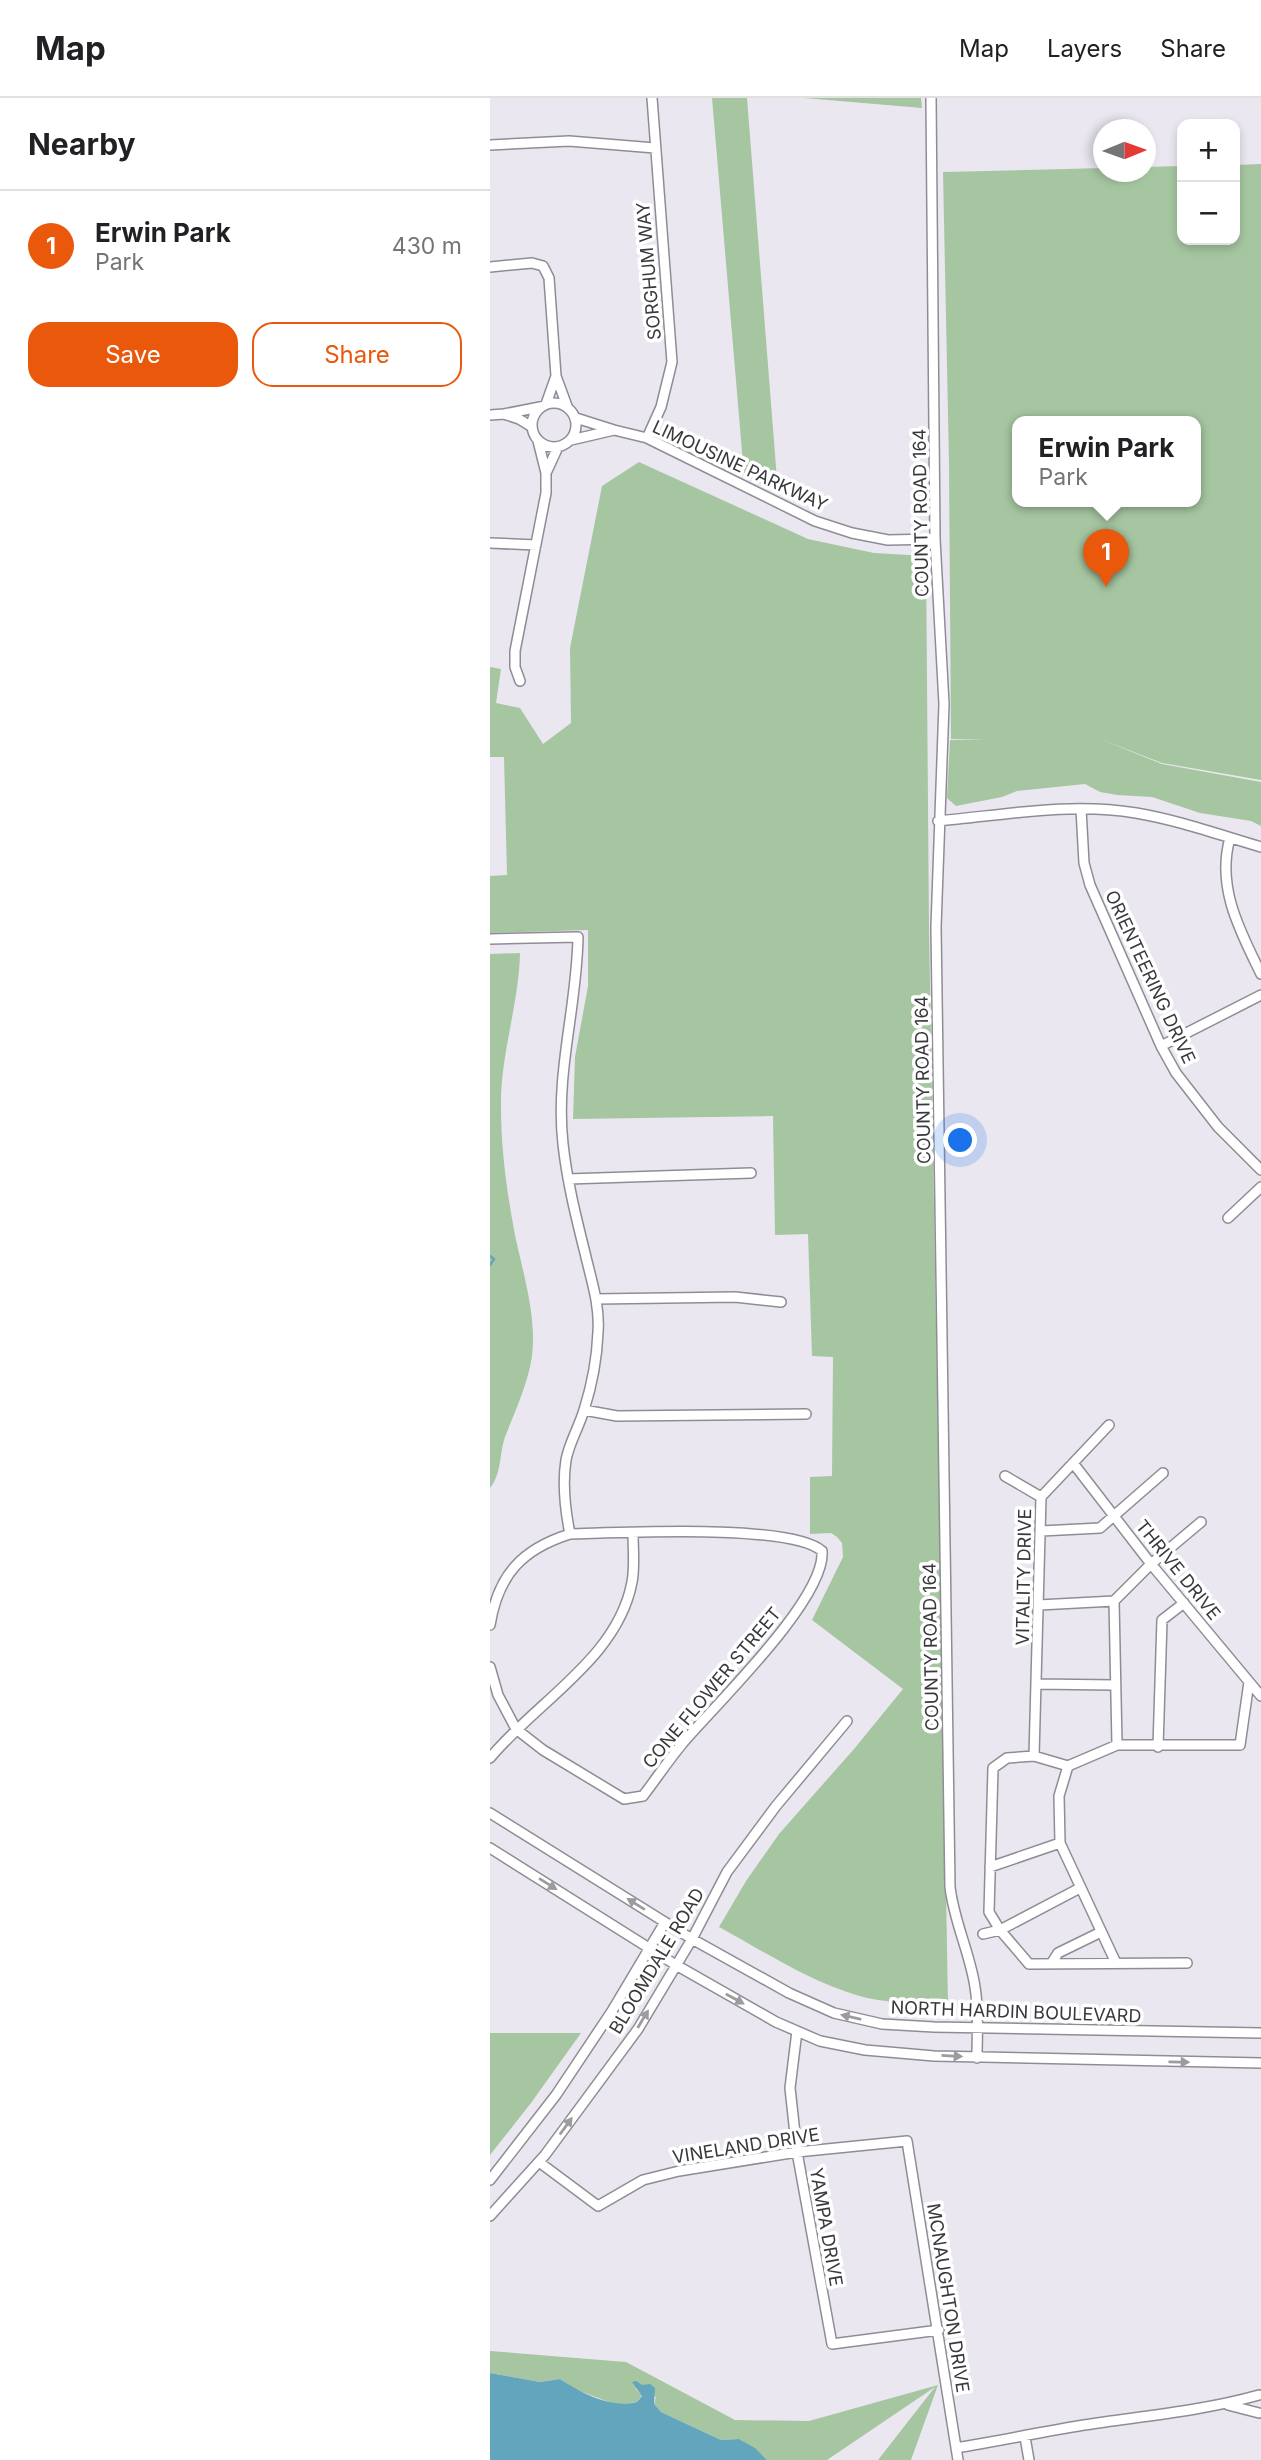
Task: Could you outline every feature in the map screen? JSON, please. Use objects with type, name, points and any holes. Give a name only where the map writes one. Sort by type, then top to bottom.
[{"type":"street","name":"SORGHUM WAY","points":[[648,438],[661,407],[672,362],[652,98]]},
{"type":"street","name":"COUNTY ROAD 164","points":[[931,98],[935,539],[944,704],[936,927],[950,1887],[953,1911],[975,1988],[976,2057]]},
{"type":"street","points":[[490,145],[569,141],[655,148]]},
{"type":"street","points":[[490,267],[532,262],[543,266],[549,278],[556,376],[567,406],[576,418],[575,433],[571,440],[558,447],[551,447],[538,440]]},
{"type":"street","points":[[531,427],[535,413],[543,406],[556,376]]},
{"type":"street","points":[[490,415],[553,402],[567,406]]},
{"type":"street","points":[[504,414],[519,418],[531,427],[538,440],[546,473],[546,493],[515,651],[515,667],[520,681]]},
{"type":"street","name":"LIMOUSINE PARKWAY","points":[[576,418],[648,438],[815,522],[888,540],[935,539]]},
{"type":"street","name":"LIMOUSINE PARKWAY","points":[[571,440],[614,430]]},
{"type":"street","points":[[546,473],[558,447]]},
{"type":"street","points":[[490,543],[536,545]]},
{"type":"street","points":[[938,821],[1034,809],[1137,813],[1261,847]]},
{"type":"street","name":"ORIENTEERING DRIVE","points":[[1081,809],[1084,863],[1090,885],[1161,1046],[1190,1095],[1217,1127],[1261,1170]]},
{"type":"street","points":[[1230,838],[1226,857],[1228,895],[1241,934],[1261,974]]},
{"type":"street","points":[[490,939],[578,937],[578,970],[565,1049],[561,1096],[563,1142],[568,1179],[596,1299],[599,1328],[596,1360],[584,1410],[566,1457],[563,1483],[570,1534]]},
{"type":"street","points":[[1161,1046],[1261,995]]},
{"type":"street","points":[[568,1179],[751,1172]]},
{"type":"street","points":[[1228,1219],[1261,1186]]},
{"type":"street","points":[[596,1299],[735,1297],[780,1302]]},
{"type":"street","points":[[584,1410],[617,1416],[806,1414]]},
{"type":"street","name":"VITALITY DRIVE","points":[[1034,1756],[1041,1497],[1109,1425]]},
{"type":"street","name":"THRIVE DRIVE","points":[[1073,1463],[1151,1564],[1261,1696]]},
{"type":"street","points":[[1041,1531],[1100,1528],[1163,1473]]},
{"type":"street","points":[[1005,1476],[1041,1497]]},
{"type":"street","points":[[1039,1605],[1114,1601],[1151,1564],[1201,1522]]},
{"type":"street","name":"CONE FLOWER STREET","points":[[516,1729],[543,1750],[624,1799],[643,1796],[680,1746],[761,1658],[790,1621],[822,1560],[822,1551],[811,1545],[740,1532],[633,1533]]},
{"type":"street","points":[[490,1625],[494,1602],[506,1576],[526,1555],[549,1540],[570,1534],[633,1533],[632,1582],[614,1627],[567,1685],[516,1729],[490,1758]]},
{"type":"street","points":[[1114,1601],[1117,1745]]},
{"type":"street","points":[[1158,1746],[1162,1620],[1184,1603]]},
{"type":"street","points":[[490,1667],[498,1695],[516,1729]]},
{"type":"street","points":[[1187,1963],[1028,1964],[989,1912],[993,1768],[1007,1758],[1034,1756],[1068,1766],[1117,1745],[1240,1745],[1250,1682]]},
{"type":"street","points":[[1037,1684],[1114,1685]]},
{"type":"street","name":"BLOOMDALE ROAD","points":[[490,2216],[539,2162],[638,2029],[692,1939],[727,1872],[776,1805],[847,1721]]},
{"type":"street","points":[[1068,1766],[1059,1796],[1060,1843],[1116,1963]]},
{"type":"street","name":"NORTH HARDIN BOULEVARD","points":[[490,1813],[692,1939],[789,1993],[834,2013],[882,2024],[977,2029],[1261,2033]]},
{"type":"street","points":[[990,1867],[1060,1843]]},
{"type":"street","points":[[490,1848],[676,1965],[776,2022],[820,2040],[865,2050],[976,2057],[1261,2063]]},
{"type":"street","points":[[983,1934],[1000,1930],[1080,1888]]},
{"type":"street","name":"BLOOMDALE ROAD","points":[[490,2180],[556,2095],[612,2011],[665,1922]]},
{"type":"street","points":[[1051,1964],[1058,1952],[1101,1932]]},
{"type":"street","name":"YAMPA DRIVE","points":[[797,2031],[790,2088],[797,2152],[832,2344],[939,2330]]},
{"type":"street","name":"VINELAND DRIVE","points":[[539,2162],[598,2206],[643,2180],[679,2171],[797,2152],[907,2141]]},
{"type":"street","name":"MCNAUGHTON DRIVE","points":[[907,2141],[958,2460]]},
{"type":"street","points":[[956,2448],[1226,2404],[1260,2395],[1257,2407],[1260,2414]]},
{"type":"street","points":[[1226,2404],[1260,2414]]},
{"type":"street","points":[[1025,2437],[1029,2460]]},
{"type":"green space","points":[[712,98],[747,98],[778,492],[744,475]]},
{"type":"green space","points":[[804,98],[921,98],[922,108]]},
{"type":"green space","points":[[1261,164],[1261,780],[1162,763],[1095,737],[1162,764],[1261,782],[1261,826],[1251,821],[1200,813],[1152,797],[1100,792],[1085,784],[1017,791],[1002,797],[956,806],[947,798],[950,740],[985,739],[951,739],[943,172],[1093,168],[1093,182],[1156,182],[1156,167],[1177,166],[1177,245],[1240,245],[1240,165]]},
{"type":"green space","points":[[639,462],[808,539],[874,553],[926,556],[929,927],[948,2004],[890,2002],[838,1989],[719,1927],[746,1881],[779,1834],[903,1689],[812,1620],[843,1557],[842,1543],[837,1537],[831,1533],[810,1534],[810,1477],[832,1476],[833,1357],[812,1356],[808,1234],[775,1235],[773,1116],[573,1119],[575,1057],[588,986],[588,930],[490,933],[490,876],[507,875],[504,757],[490,757],[490,667],[501,669],[496,703],[520,708],[543,744],[571,723],[570,648],[602,486]]},
{"type":"green space","points":[[520,953],[503,1068],[501,1123],[507,1187],[528,1295],[533,1341],[528,1377],[505,1437],[497,1476],[490,1488],[490,954]]},
{"type":"green space","points":[[490,2033],[581,2033],[490,2155]]},
{"type":"green space","points":[[490,2351],[626,2362],[735,2420],[809,2421],[938,2385],[911,2460],[878,2460],[935,2387],[827,2460],[767,2460],[739,2439],[721,2440],[661,2412],[654,2404],[656,2397],[635,2388],[642,2395],[637,2402],[617,2405],[574,2389],[560,2379],[540,2382],[490,2373]]},
{"type":"water","points":[[490,2373],[540,2382],[560,2379],[587,2394],[627,2404],[637,2402],[642,2396],[632,2382],[650,2384],[655,2388],[654,2404],[661,2412],[721,2440],[739,2439],[755,2448],[767,2460],[490,2460]]},
{"type":"waterway","points":[[490,1256],[494,1259],[490,1265]]},
{"type":"place","name":"Erwin Park","points":[[1106,587]]}]
